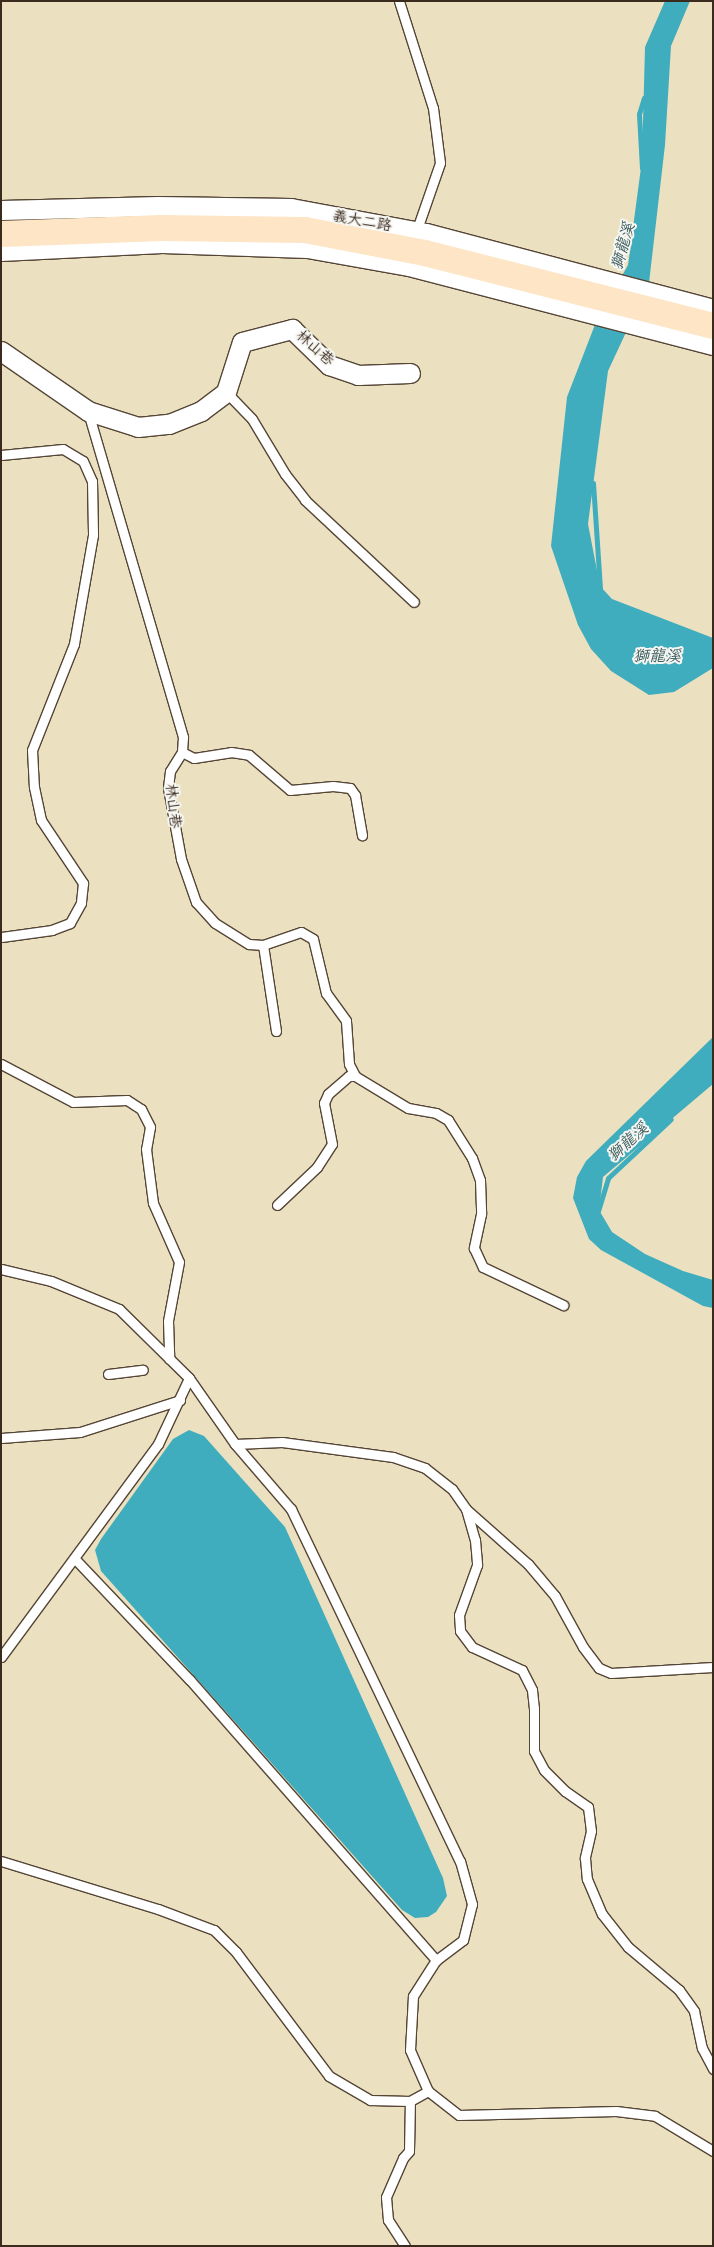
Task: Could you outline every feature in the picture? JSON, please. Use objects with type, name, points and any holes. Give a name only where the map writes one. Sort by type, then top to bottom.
[{"type":"street","name":"義大二路","points":[[1,210],[158,206],[291,208],[419,251]]},
{"type":"street","name":"義大二路","points":[[1,234],[162,228],[305,230],[419,251],[702,320],[713,345]]},
{"type":"street","name":"義大二路","points":[[1,252],[162,243],[419,251]]},
{"type":"street","name":"林山巷","points":[[226,392],[242,342],[292,328],[329,365],[358,375],[410,373]]},
{"type":"street","points":[[1,350],[88,412],[138,427],[169,424],[201,411],[226,392]]},
{"type":"lane","points":[[399,1],[433,108],[440,163],[419,251]]},
{"type":"lane","points":[[226,392],[252,419],[285,474],[305,500],[414,602]]},
{"type":"lane","points":[[88,412],[183,737],[182,752],[194,758],[231,752],[249,755],[290,790],[333,786],[350,788],[355,795],[362,835]]},
{"type":"lane","points":[[1,454],[63,449],[83,461],[92,482],[93,535],[74,644],[32,750],[34,787],[41,820],[82,882],[81,903],[70,923],[52,930],[1,937]]},
{"type":"lane","name":"林山巷","points":[[182,752],[170,771],[168,788],[181,859],[196,902],[215,923],[250,944],[262,945]]},
{"type":"lane","points":[[276,1031],[262,945],[301,932],[313,940],[326,993],[346,1020],[349,1064],[355,1076]]},
{"type":"lane","points":[[1,1064],[73,1102],[127,1100],[141,1109],[150,1127],[146,1149],[153,1203],[179,1262],[168,1321],[170,1359]]},
{"type":"lane","points":[[277,1205],[317,1167],[332,1144],[324,1103],[328,1094],[349,1076],[355,1076],[408,1108],[436,1113],[448,1120],[472,1158],[480,1180],[481,1214],[474,1248],[483,1267],[563,1305]]},
{"type":"lane","points":[[1,1269],[51,1281],[119,1309],[189,1378],[235,1444],[291,1509],[460,1861],[472,1904],[463,1940],[436,1960],[414,1996],[410,2050],[428,2091],[459,2115],[616,2111],[655,2116],[713,2151]]},
{"type":"lane","points":[[108,1374],[143,1370]]},
{"type":"lane","points":[[1,1657],[158,1444],[189,1378]]},
{"type":"lane","points":[[1,1438],[80,1432],[180,1400]]},
{"type":"lane","points":[[235,1444],[282,1442],[393,1457],[425,1468],[452,1489],[466,1509],[528,1564],[544,1584],[599,1668],[611,1673],[713,1667]]},
{"type":"lane","points":[[466,1509],[475,1540],[477,1565],[461,1607],[460,1631],[472,1647],[522,1670],[532,1690],[534,1751],[544,1770],[565,1791],[588,1807],[591,1831],[585,1858],[587,1879],[602,1914],[628,1946],[679,1990],[694,2011],[702,2048],[713,2069]]},
{"type":"lane","points":[[75,1559],[190,1680],[436,1960]]},
{"type":"lane","points":[[1,1861],[158,1909],[214,1930],[236,1952],[329,2076],[370,2100],[410,2101],[428,2091]]},
{"type":"lane","points":[[405,2246],[388,2220],[386,2197],[402,2158],[409,2151],[410,2101]]},
{"type":"water","name":"獅龍溪","points":[[665,1],[690,1],[671,46],[665,145],[649,283],[608,371],[588,524],[600,586],[612,599],[713,638],[713,668],[674,692],[649,695],[611,671],[591,649],[578,625],[551,546],[567,397],[596,322],[628,265],[642,160],[645,47]]},
{"type":"water","name":"獅龍溪","points":[[713,1037],[713,1084],[603,1177],[599,1210],[612,1232],[645,1254],[683,1271],[713,1280],[713,1308],[703,1306],[601,1250],[589,1239],[573,1198],[577,1177],[586,1161]]},
{"type":"water","points":[[189,1430],[204,1436],[285,1527],[443,1878],[447,1896],[436,1912],[428,1917],[415,1918],[402,1910],[101,1571],[95,1550],[101,1539],[173,1439]]},
{"type":"waterway","name":"獅龍溪","points":[[642,168],[639,114],[644,98]]},
{"type":"waterway","name":"獅龍溪","points":[[593,483],[600,589]]},
{"type":"waterway","name":"獅龍溪","points":[[598,1211],[608,1178],[671,1119]]}]
